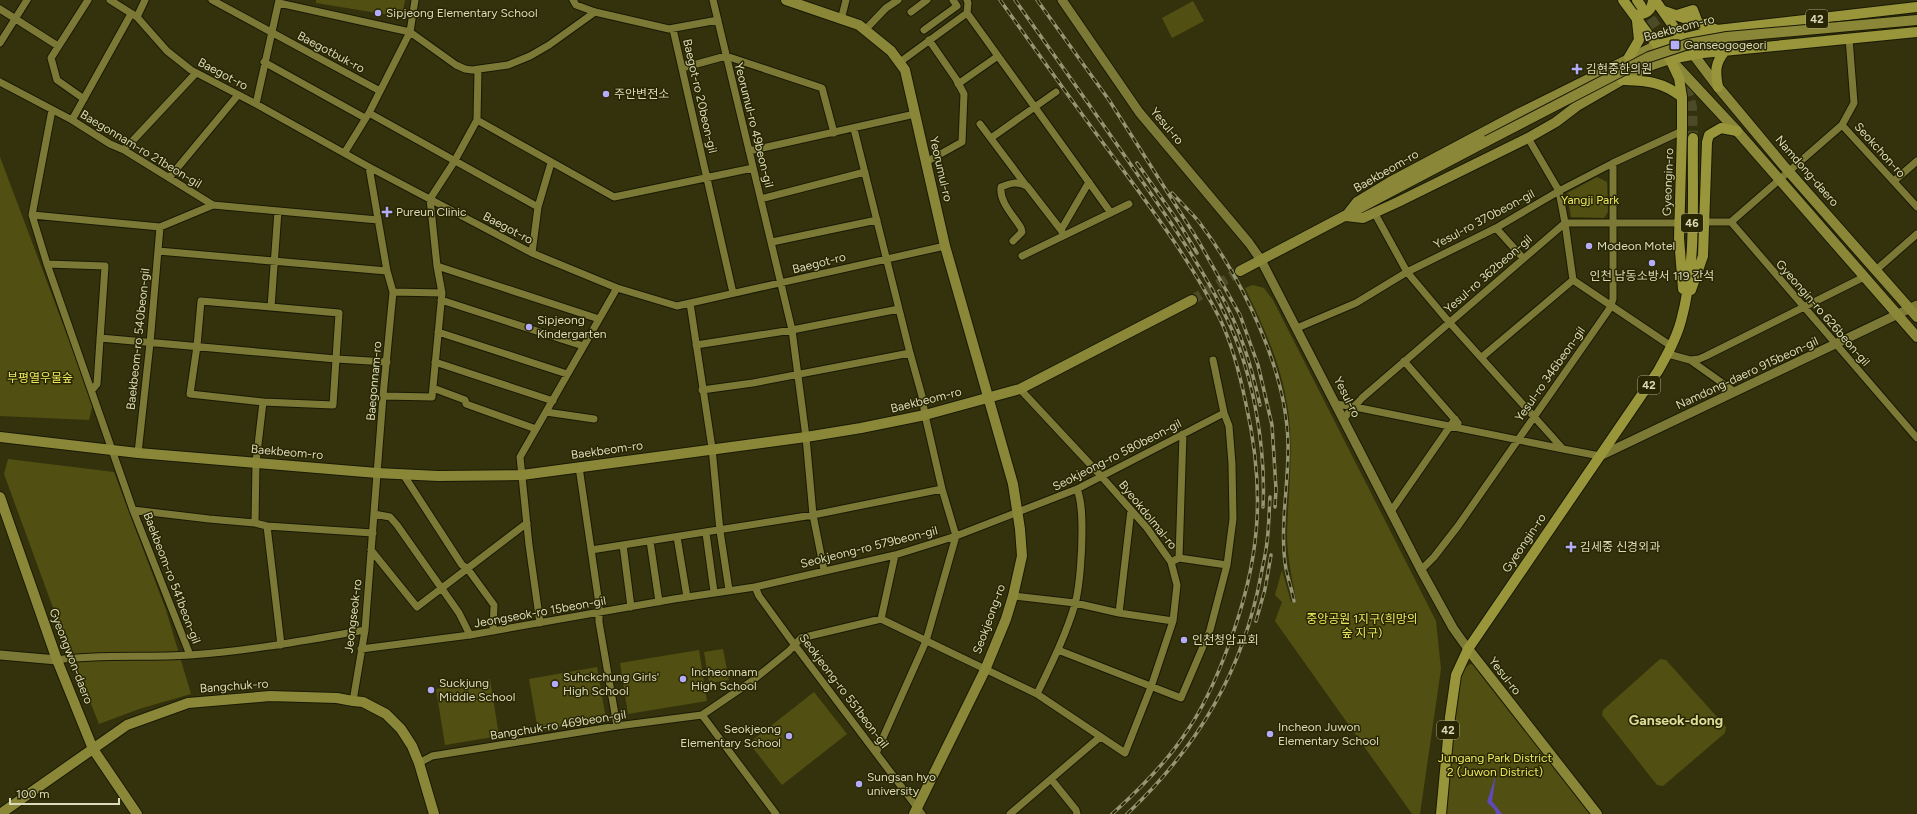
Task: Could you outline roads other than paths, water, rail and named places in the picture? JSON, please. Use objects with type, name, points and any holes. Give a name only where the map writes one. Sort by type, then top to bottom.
[{"type":"main road","name":"Yeorumul-ro","points":[[786,0],[797,2],[841,20],[859,25],[890,51],[905,70],[944,246],[987,398]]},
{"type":"main road","name":"Gyeongin-ro","points":[[1623,0],[1657,45],[1670,59],[1679,78],[1682,96],[1680,223],[1684,307]]},
{"type":"main road","points":[[1629,58],[1639,40],[1635,17],[1649,11],[1654,0]]},
{"type":"main road","name":"Namdong-daero","points":[[1654,0],[1664,11],[1681,38],[1718,87],[1876,270],[1907,310],[1917,317]]},
{"type":"main road","name":"Baekbeom-ro","points":[[1346,216],[1357,202],[1368,195],[1520,113],[1657,45],[1717,30],[1917,7]]},
{"type":"main road","points":[[1664,11],[1717,30]]},
{"type":"main road","name":"Baekbeom-ro","points":[[1240,271],[1649,57],[1688,44],[1727,37],[1917,20]]},
{"type":"main road","name":"Baekbeom-ro","points":[[1346,216],[1363,218],[1528,138],[1556,122],[1577,106],[1622,80],[1652,65],[1670,59],[1693,54],[1917,32]]},
{"type":"main road","points":[[1718,87],[1715,67],[1725,51]]},
{"type":"main road","points":[[1670,59],[1737,131],[1864,277],[1907,310],[1917,337]]},
{"type":"main road","points":[[1622,80],[1657,83],[1669,87],[1682,96]]},
{"type":"main road","points":[[1706,142],[1709,135],[1721,128],[1737,131]]},
{"type":"main road","points":[[1682,136],[1692,133],[1699,133],[1704,136],[1706,142]]},
{"type":"main road","name":"Gyeongin-ro","points":[[1684,307],[1692,240],[1693,138]]},
{"type":"main road","name":"Gyeongin-ro","points":[[1441,814],[1450,717],[1456,675],[1468,649],[1658,371],[1669,350],[1703,256],[1706,142]]},
{"type":"main road","name":"Baekbeom-ro","points":[[0,437],[138,453],[377,473],[438,476],[522,475],[712,448],[806,437],[925,415],[1020,389],[1192,300]]},
{"type":"main road","name":"Seokjeong-ro","points":[[918,812],[985,670],[1013,596],[1022,556],[1018,513],[1013,484],[987,398]]},
{"type":"main road","name":"Gyeongwon-daero","points":[[0,497],[57,660],[93,749],[137,814]]},
{"type":"main road","name":"Yesul-ro","points":[[1468,649],[1597,814]]},
{"type":"main road","name":"Bangchuk-ro","points":[[0,814],[127,725],[188,703],[270,696],[337,698],[353,700],[363,702],[386,714],[402,729],[419,763],[434,814]]},
{"type":"street","points":[[0,43],[27,0]]},
{"type":"street","points":[[84,99],[57,80],[51,58],[88,0]]},
{"type":"street","name":"Baegot-ro","points":[[110,0],[134,15],[177,60],[196,73],[345,152],[369,167],[532,253],[617,288],[677,306],[733,293],[782,284],[886,258],[944,246]]},
{"type":"street","points":[[72,120],[134,15],[145,0]]},
{"type":"street","points":[[345,152],[367,116],[410,32],[415,0]]},
{"type":"street","name":"Baegot-ro 20beon-gil","points":[[574,0],[576,5],[595,12],[649,26],[673,29],[733,293]]},
{"type":"street","name":"Yeorumul-ro 49beon-gil","points":[[713,0],[792,330],[806,437],[813,515],[824,570]]},
{"type":"street","points":[[841,20],[846,0]]},
{"type":"street","points":[[865,30],[886,8],[898,0]]},
{"type":"street","points":[[911,12],[927,0]]},
{"type":"street","points":[[924,30],[957,6],[953,0]]},
{"type":"street","points":[[966,0],[968,3],[967,13],[1111,213]]},
{"type":"street","name":"Yesul-ro","points":[[1062,0],[1139,112],[1249,243],[1261,260],[1392,510],[1421,570],[1453,628],[1468,649]]},
{"type":"street","name":"Baegotbuk-ro","points":[[213,1],[380,91]]},
{"type":"street","points":[[256,104],[264,62],[279,1],[410,32],[456,65],[465,69],[478,70],[508,65],[530,56],[549,45],[595,12]]},
{"type":"street","points":[[0,9],[58,46]]},
{"type":"street","points":[[900,62],[967,13]]},
{"type":"street","points":[[939,33],[941,18]]},
{"type":"street","points":[[673,29],[718,20]]},
{"type":"street","points":[[1704,222],[1731,222],[1842,125],[1854,103],[1849,38]]},
{"type":"street","points":[[926,162],[962,142],[964,94],[929,40]]},
{"type":"street","points":[[682,68],[726,56]]},
{"type":"street","name":"Yeorumul-ro 49beon-gil","points":[[726,56],[822,88],[834,133]]},
{"type":"street","points":[[958,84],[998,56]]},
{"type":"street","points":[[264,62],[538,207]]},
{"type":"street","points":[[382,396],[432,398],[442,296],[437,266],[430,199],[454,162],[477,120],[478,70]]},
{"type":"street","points":[[124,150],[196,73]]},
{"type":"street","name":"Baegonnam-ro 21beon-gil","points":[[0,82],[72,120],[213,204],[378,220]]},
{"type":"street","points":[[991,138],[1056,92]]},
{"type":"street","points":[[169,178],[238,95]]},
{"type":"street","points":[[52,110],[32,215],[160,227],[213,204]]},
{"type":"street","points":[[749,151],[854,129],[915,114]]},
{"type":"street","points":[[477,120],[551,163],[614,197],[753,168]]},
{"type":"street","points":[[980,124],[1062,233]]},
{"type":"street","name":"Seokchon-ro","points":[[1842,125],[1917,207]]},
{"type":"street","points":[[854,129],[910,354],[922,396],[942,489],[956,536],[926,641],[876,751]]},
{"type":"street","name":"Yesul-ro 370beon-gil","points":[[1297,328],[1356,303],[1407,272],[1496,228],[1559,191],[1614,163],[1682,136]]},
{"type":"street","points":[[1528,138],[1559,191],[1566,223],[1573,280],[1611,305],[1669,350],[1690,360],[1735,392]]},
{"type":"street","points":[[1894,181],[1917,161]]},
{"type":"street","points":[[532,253],[538,207],[551,163]]},
{"type":"street","name":"Yesul-ro 346beon-gil","points":[[1421,570],[1434,557],[1454,532],[1611,305],[1613,299],[1614,163]]},
{"type":"street","name":"Baegonnam-ro","points":[[369,167],[387,270],[393,292],[382,396],[377,473]]},
{"type":"street","name":"Yeorumul-ro 49beon-gil","points":[[761,199],[865,172]]},
{"type":"street","points":[[1013,241],[1022,232],[1003,200],[1001,187],[1013,182],[1019,182],[1027,186]]},
{"type":"street","points":[[1062,233],[1089,182]]},
{"type":"street","points":[[1022,256],[1062,233],[1129,204]]},
{"type":"street","points":[[271,307],[278,211]]},
{"type":"street","points":[[1374,212],[1407,272],[1449,322],[1563,449]]},
{"type":"street","name":"Baekbeom-ro 541beon-gil","points":[[32,215],[47,264],[133,510],[190,655]]},
{"type":"street","points":[[772,242],[877,220]]},
{"type":"street","name":"Gyeongin-ro 626beon-gil","points":[[1731,222],[1917,438]]},
{"type":"street","points":[[1566,223],[1680,223]]},
{"type":"street","name":"Yesul-ro 362beon-gil","points":[[1344,420],[1347,413],[1362,398],[1523,258],[1566,223]]},
{"type":"street","name":"Baekbeom-ro 540beon-gil","points":[[138,453],[150,343],[160,227]]},
{"type":"street","points":[[1496,228],[1523,258]]},
{"type":"street","points":[[1876,270],[1917,234]]},
{"type":"street","points":[[158,251],[387,270]]},
{"type":"street","points":[[47,264],[106,266],[97,384],[92,390]]},
{"type":"street","points":[[437,266],[599,319]]},
{"type":"street","points":[[1690,360],[1699,359],[1706,356],[1802,306],[1864,277]]},
{"type":"street","points":[[1482,357],[1573,280]]},
{"type":"street","points":[[540,623],[526,523],[520,457],[617,288]]},
{"type":"street","points":[[393,292],[442,296],[583,346]]},
{"type":"street","points":[[200,301],[271,307],[339,313],[333,406],[263,402],[190,394],[197,346],[200,301]]},
{"type":"street","points":[[690,303],[712,448],[725,590]]},
{"type":"street","points":[[696,345],[792,330],[899,310]]},
{"type":"street","name":"Namdong-daero 915beon-gil","points":[[1600,456],[1907,310]]},
{"type":"street","points":[[438,332],[567,374]]},
{"type":"street","points":[[100,338],[386,362]]},
{"type":"street","points":[[702,390],[753,383],[910,354]]},
{"type":"street","points":[[1058,650],[1182,698],[1210,630],[1227,565],[1233,519],[1232,464],[1229,426],[1224,413],[1213,360]]},
{"type":"street","points":[[1404,361],[1464,429]]},
{"type":"street","points":[[435,362],[553,401]]},
{"type":"street","points":[[433,388],[465,400],[466,404],[536,429]]},
{"type":"street","name":"Byeokdolmal-ro","points":[[1020,389],[1147,528],[1172,562],[1177,585],[1173,621],[1151,687],[1124,753],[1100,737]]},
{"type":"street","points":[[255,522],[256,462],[263,402]]},
{"type":"street","points":[[1336,404],[1355,406],[1600,456]]},
{"type":"street","points":[[546,412],[594,419]]},
{"type":"street","name":"Seokjeong-ro 580beon-gil","points":[[1018,513],[1102,477],[1224,413]]},
{"type":"street","points":[[1392,510],[1455,419]]},
{"type":"street","points":[[1179,558],[1183,434]]},
{"type":"street","points":[[579,467],[599,612],[618,726]]},
{"type":"street","name":"Jeongseok-ro","points":[[353,700],[365,630],[377,473]]},
{"type":"street","points":[[403,474],[462,565],[467,568],[494,605],[493,631]]},
{"type":"street","points":[[591,550],[813,515],[942,489]]},
{"type":"street","points":[[1037,694],[1058,650],[1075,603],[1082,545],[1082,520],[1077,489]]},
{"type":"street","name":"Baekbeom-ro 541beon-gil","points":[[133,510],[209,519],[255,522],[268,526],[322,531],[373,533]]},
{"type":"street","points":[[1119,613],[1131,510]]},
{"type":"street","name":"Seokjeong-ro 579beon-gil","points":[[725,590],[755,587],[895,555],[956,536],[1018,513]]},
{"type":"street","points":[[374,514],[390,517],[459,613],[470,635]]},
{"type":"street","points":[[371,550],[417,607],[526,523]]},
{"type":"street","points":[[268,526],[281,645]]},
{"type":"street","points":[[706,532],[714,592]]},
{"type":"street","points":[[677,537],[686,597]]},
{"type":"street","points":[[650,541],[659,602]]},
{"type":"street","points":[[623,545],[631,607]]},
{"type":"street","points":[[881,619],[895,555]]},
{"type":"street","points":[[1172,562],[1179,558],[1227,565]]},
{"type":"street","name":"Seokjeong-ro 551beon-gil","points":[[755,587],[759,596],[876,751],[918,812]]},
{"type":"street","name":"Jeongseok-ro 15beon-gil","points":[[361,649],[470,635],[725,590]]},
{"type":"street","points":[[1013,596],[1075,603],[1119,613],[1173,621]]},
{"type":"street","points":[[776,814],[702,715],[752,681],[789,651],[794,643],[801,638],[881,619],[1037,694],[1100,737],[1010,814]]},
{"type":"street","points":[[0,655],[57,660],[82,657],[190,655],[281,645],[365,630]]},
{"type":"street","name":"Bangchuk-ro 469beon-gil","points":[[419,763],[432,756],[618,726],[702,715]]},
{"type":"street","points":[[1051,779],[1076,810],[1077,814]]},
{"type":"tunnel","points":[[1642,6],[1671,48]]},
{"type":"tunnel","points":[[1683,72],[1692,107],[1693,138]]},
{"type":"tunnel","points":[[1192,300],[1240,271]]},
{"type":"railway","points":[[1000,0],[1156,215],[1209,297],[1225,329],[1236,361],[1252,437],[1258,498],[1253,556],[1239,616],[1228,647],[1205,701],[1171,754],[1112,814]]},
{"type":"railway","points":[[1015,0],[1175,229],[1198,264],[1218,300],[1236,340],[1251,386],[1260,435],[1263,507]]},
{"type":"railway","points":[[1037,0],[1109,100],[1199,242],[1240,315],[1258,365],[1272,425],[1276,489],[1275,507]]},
{"type":"railway","points":[[1137,163],[1179,223],[1197,253]]},
{"type":"railway","points":[[1172,193],[1199,222],[1231,271],[1260,327],[1280,387],[1286,416],[1288,444],[1284,554],[1294,601]]},
{"type":"railway","points":[[1219,291],[1244,346],[1260,405]]},
{"type":"railway","points":[[1127,814],[1175,762],[1196,734],[1214,705],[1229,675],[1253,610],[1267,546],[1270,497]]},
{"type":"railway","points":[[1256,621],[1265,589],[1271,555]]},
{"type":"place","name":"Sipjeong Elementary School","points":[[378,13]]},
{"type":"place","name":"Ganseogogeori","points":[[1675,45]]},
{"type":"place","name":"김현중한의원","points":[[1577,69]]},
{"type":"place","name":"주안변전소","points":[[606,94]]},
{"type":"place","name":"Pureun Clinic","points":[[387,212]]},
{"type":"place","name":"Modeon Motel","points":[[1589,246]]},
{"type":"place","name":"인천 남동소방서 119 간석","points":[[1652,263]]},
{"type":"place","name":"Sipjeong Kindergarten","points":[[529,327]]},
{"type":"place","name":"김세중 신경외과","points":[[1571,547]]},
{"type":"place","name":"인천청암교회","points":[[1184,640]]},
{"type":"place","name":"Incheonnam High School","points":[[683,679]]},
{"type":"place","name":"Suhckchung Girls' High School","points":[[555,684]]},
{"type":"place","name":"Suckjung Middle School","points":[[431,690]]},
{"type":"place","name":"Incheon Juwon Elementary School","points":[[1270,734]]},
{"type":"place","name":"Seokjeong Elementary School","points":[[789,736]]},
{"type":"place","name":"Sungsan hyo university","points":[[859,784]]},
{"type":"district","name":"Ganseok-dong","points":[[1676,720]]},
{"type":"park label","name":"Yangji Park","points":[[1590,200]]},
{"type":"park label","name":"부평열우물숲","points":[[40,378]]},
{"type":"park label","name":"중앙공원 1지구(희망의 숲 지구)","points":[[1362,626]]},
{"type":"park label","name":"Jungang Park District 2 (Juwon District)","points":[[1495,765]]}]
